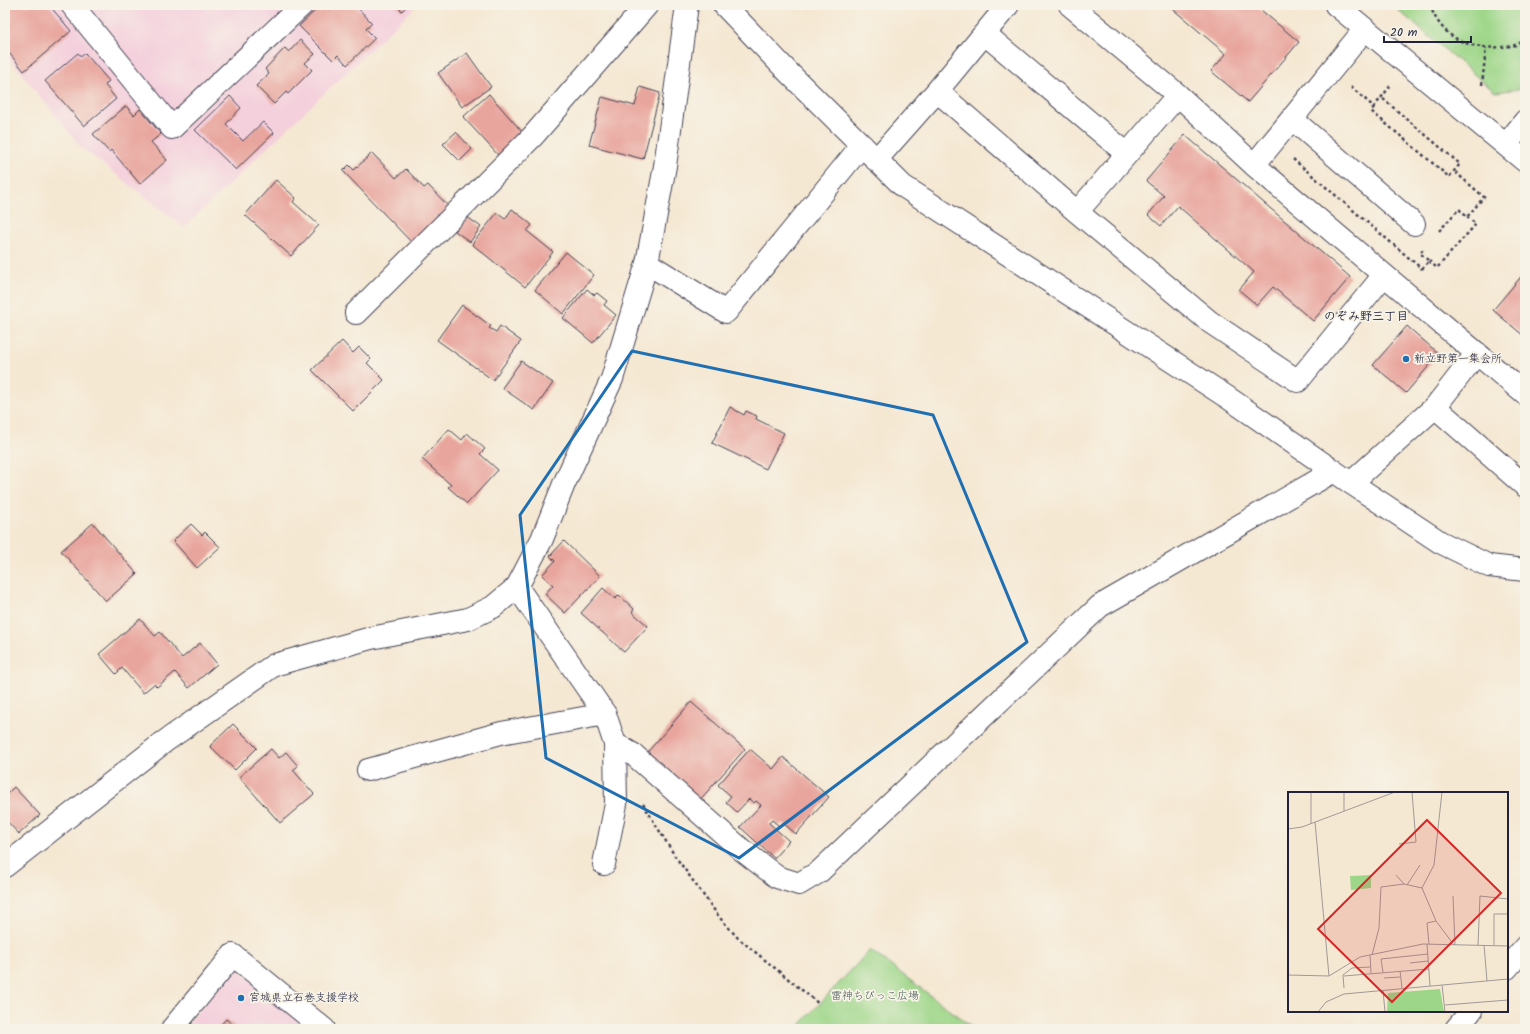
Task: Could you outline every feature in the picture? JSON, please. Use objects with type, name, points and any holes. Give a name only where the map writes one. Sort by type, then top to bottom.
[{"type":"street","points":[[72,5],[172,128],[302,5]]},
{"type":"street","points":[[356,313],[533,136],[648,5]]},
{"type":"street","points":[[5,866],[164,742],[274,665],[371,638],[468,619],[493,607],[517,587],[542,539],[564,484],[612,379],[647,263],[665,166],[688,5]]},
{"type":"street","points":[[724,5],[903,186],[1227,397],[1351,483],[1440,542],[1489,566],[1525,570]]},
{"type":"street","points":[[647,263],[726,312],[869,153],[937,91],[1008,5]]},
{"type":"street","points":[[1070,5],[1178,95],[1254,165],[1525,394]]},
{"type":"street","points":[[1336,5],[1525,161]]},
{"type":"street","points":[[1254,165],[1365,29]]},
{"type":"street","points":[[985,34],[1127,154]]},
{"type":"street","points":[[937,91],[1077,212],[1210,322],[1298,381],[1384,275]]},
{"type":"street","points":[[1077,212],[1178,95]]},
{"type":"street","points":[[1292,119],[1414,224]]},
{"type":"street","points":[[1506,145],[1525,121]]},
{"type":"street","points":[[1351,483],[1435,407],[1476,353]]},
{"type":"street","points":[[1435,407],[1525,486]]},
{"type":"street","points":[[615,744],[634,755],[742,850],[777,877],[799,884],[819,872],[1100,606],[1334,471]]},
{"type":"street","points":[[517,587],[605,714],[615,744],[616,804],[604,864]]},
{"type":"street","points":[[368,770],[501,733],[605,714]]},
{"type":"street","points":[[1508,967],[1525,947]]},
{"type":"street","points":[[172,1029],[234,955],[324,1029]]},
{"type":"street","points":[[1456,1029],[1470,1012]]},
{"type":"path","points":[[1430,5],[1433,16],[1449,34],[1461,42],[1486,48],[1515,46],[1525,39]]},
{"type":"path","points":[[1482,85],[1486,48]]},
{"type":"path","points":[[1346,83],[1374,107]]},
{"type":"path","points":[[1382,98],[1460,164],[1449,177],[1371,111],[1391,85]]},
{"type":"path","points":[[1454,171],[1484,196],[1468,217]]},
{"type":"path","points":[[1425,248],[1420,253],[1438,268],[1476,224],[1459,209],[1435,236]]},
{"type":"path","points":[[1422,269],[1429,261]]},
{"type":"path","points":[[639,798],[675,856],[720,918],[738,938],[819,1004]]},
{"type":"highlighted area","points":[[632,351],[933,415],[1027,642],[739,858],[546,758],[520,515]]},
{"type":"shaded area","points":[[5,5],[417,5],[184,227],[81,147],[5,53]]},
{"type":"shaded area","name":"宮城県立石巻支援学校","points":[[235,966],[311,1029],[184,1029]]},
{"type":"green space","points":[[1392,5],[1525,5],[1525,83],[1520,89],[1495,92]]},
{"type":"green space","name":"雷神ちびっこ広場","points":[[870,950],[975,1029],[796,1029]]},
{"type":"building","points":[[13,5],[49,5],[71,31],[24,71],[5,48],[5,12]]},
{"type":"building","points":[[321,5],[326,5],[330,10],[335,5],[355,5],[372,23],[366,29],[375,38],[347,65],[338,55],[333,60],[299,26]]},
{"type":"building","points":[[396,5],[408,5],[402,11]]},
{"type":"building","points":[[1168,5],[1255,5],[1299,42],[1248,102],[1211,71],[1226,54]]},
{"type":"building","points":[[300,40],[315,54],[305,63],[312,70],[288,94],[286,92],[274,104],[256,86],[269,74],[265,69],[285,48],[289,52]]},
{"type":"building","points":[[78,53],[81,57],[85,53],[109,81],[105,85],[116,99],[84,126],[45,81]]},
{"type":"building","points":[[467,53],[491,87],[462,107],[438,73]]},
{"type":"building","points":[[640,87],[660,93],[643,159],[589,145],[602,97],[635,106]]},
{"type":"building","points":[[489,94],[524,134],[499,156],[463,117]]},
{"type":"building","points":[[230,96],[241,108],[226,124],[243,141],[263,122],[274,133],[236,170],[195,130]]},
{"type":"building","points":[[126,106],[134,115],[140,109],[161,134],[151,142],[167,160],[140,184],[111,150],[109,152],[93,134]]},
{"type":"building","points":[[456,132],[472,149],[460,161],[443,144]]},
{"type":"building","points":[[1185,135],[1350,277],[1313,321],[1273,287],[1257,305],[1239,290],[1254,272],[1178,206],[1161,226],[1148,215],[1164,196],[1146,181]]},
{"type":"building","points":[[372,153],[396,178],[406,169],[424,188],[428,185],[450,208],[413,244],[343,171],[349,165],[354,170]]},
{"type":"building","points":[[276,180],[296,198],[293,202],[319,225],[291,256],[245,215]]},
{"type":"building","points":[[512,209],[532,225],[527,231],[553,252],[525,287],[472,244],[497,213],[505,219]]},
{"type":"building","points":[[466,216],[481,227],[470,242],[455,231]]},
{"type":"building","points":[[566,252],[594,275],[563,314],[535,290]]},
{"type":"building","points":[[1525,272],[1525,337],[1493,310]]},
{"type":"building","points":[[587,289],[594,295],[597,293],[607,301],[604,305],[616,315],[593,343],[563,318]]},
{"type":"building","points":[[462,305],[491,326],[489,328],[496,332],[500,326],[521,341],[493,380],[437,340]]},
{"type":"building","name":"新立野第一集会所","points":[[1407,326],[1439,354],[1406,393],[1373,365]]},
{"type":"building","points":[[342,341],[353,353],[359,347],[371,359],[367,363],[384,380],[353,411],[312,370]]},
{"type":"building","points":[[521,361],[553,383],[534,410],[502,388]]},
{"type":"building","points":[[730,407],[744,415],[746,411],[757,416],[756,419],[784,433],[766,469],[712,443]]},
{"type":"building","points":[[449,429],[462,440],[467,433],[485,449],[480,454],[498,470],[467,504],[448,487],[451,485],[422,459]]},
{"type":"building","points":[[93,523],[137,574],[106,601],[61,551]]},
{"type":"building","points":[[191,524],[202,535],[205,532],[220,547],[197,568],[173,541]]},
{"type":"building","points":[[564,541],[600,576],[565,613],[545,594],[553,585],[542,575],[555,561],[550,556]]},
{"type":"building","points":[[603,588],[615,599],[619,595],[634,609],[632,612],[648,626],[624,652],[581,613]]},
{"type":"building","points":[[140,619],[155,636],[160,632],[182,658],[200,643],[217,664],[189,688],[175,672],[157,687],[154,684],[143,693],[122,668],[116,674],[99,654]]},
{"type":"building","points":[[691,702],[745,749],[698,802],[645,755]]},
{"type":"building","points":[[233,724],[257,748],[235,770],[210,746]]},
{"type":"building","points":[[271,749],[279,758],[286,752],[298,766],[293,770],[314,794],[280,823],[239,777]]},
{"type":"building","points":[[750,749],[773,769],[783,757],[829,797],[796,834],[783,823],[779,826],[772,820],[769,823],[789,841],[774,858],[740,827],[761,805],[756,801],[754,803],[749,799],[737,812],[726,802],[731,796],[718,785]]},
{"type":"building","points":[[14,787],[40,815],[19,834],[5,819],[5,796]]},
{"type":"building","points":[[226,1019],[238,1029],[217,1029]]},
{"type":"place","name":"新立野第一集会所","points":[[1406,359]]},
{"type":"place","name":"宮城県立石巻支援学校","points":[[241,998]]},
{"type":"district","name":"のぞみ野三丁目","points":[[1366,316]]}]
